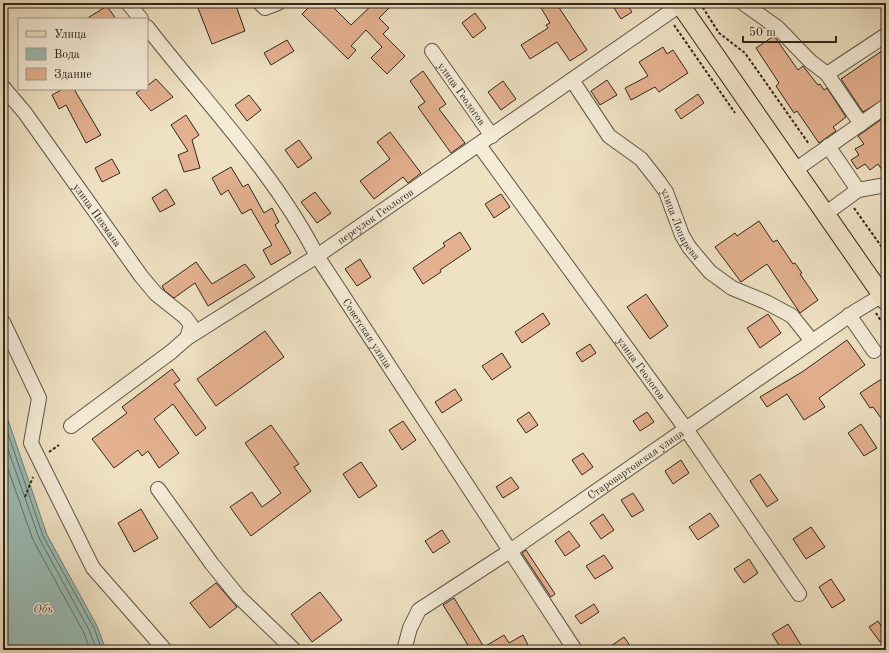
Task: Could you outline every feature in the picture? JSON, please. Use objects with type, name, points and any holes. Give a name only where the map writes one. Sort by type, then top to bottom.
[{"type":"main road","points":[[681,4],[825,214],[884,296]]},
{"type":"street","points":[[128,3],[140,18]]},
{"type":"street","points":[[260,3],[265,8],[268,8],[278,3]]},
{"type":"street","points":[[744,3],[778,28],[810,60],[827,74],[861,124]]},
{"type":"street","name":"переулок Геологов","points":[[71,426],[172,352],[187,338],[317,256],[681,4]]},
{"type":"street","name":"Советская улица","points":[[148,28],[258,165],[301,225],[317,256],[575,650]]},
{"type":"street","points":[[827,74],[886,35]]},
{"type":"street","name":"улица Геологов","points":[[432,51],[492,136]]},
{"type":"street","name":"улица Лопарева","points":[[572,80],[609,136],[641,159],[659,182],[666,192],[682,235],[710,272],[732,288],[788,313],[812,341]]},
{"type":"street","name":"улица Пикмана","points":[[3,87],[25,113],[141,276],[156,294],[185,317],[190,325],[187,338]]},
{"type":"street","points":[[795,170],[886,106]]},
{"type":"street","name":"улица Геологов","points":[[479,145],[686,429],[799,594]]},
{"type":"street","points":[[828,146],[853,194]]},
{"type":"street","points":[[825,214],[853,194],[886,185]]},
{"type":"street","name":"Старовартовская улица","points":[[404,650],[410,628],[419,610],[510,551],[849,315],[884,296]]},
{"type":"street","points":[[849,315],[874,351]]},
{"type":"street","points":[[3,322],[39,398],[31,443],[64,507],[88,559],[93,568],[165,650]]},
{"type":"street","points":[[158,489],[212,564],[238,596],[294,650]]},
{"type":"path","points":[[700,3],[719,32],[744,53],[816,154]]},
{"type":"path","points":[[853,194],[886,253]]},
{"type":"water","name":"Обь","points":[[3,405],[47,535],[97,626],[106,650],[3,650]]},
{"type":"building","points":[[196,3],[235,3],[245,31],[212,44]]},
{"type":"building","points":[[313,3],[329,3],[351,25],[374,3],[394,3],[379,18],[389,28],[383,34],[405,56],[387,74],[371,58],[382,47],[366,30],[351,46],[356,50],[348,59],[302,14]]},
{"type":"building","points":[[538,3],[556,3],[587,50],[570,61],[557,42],[530,59],[521,45],[548,28],[546,25],[550,23]]},
{"type":"building","points":[[611,3],[626,3],[632,12],[621,19]]},
{"type":"building","points":[[107,6],[115,18],[88,18]]},
{"type":"building","points":[[475,13],[486,28],[473,38],[462,23]]},
{"type":"building","points":[[774,36],[798,70],[803,66],[818,85],[820,84],[824,90],[827,88],[846,117],[833,127],[836,131],[819,143],[797,111],[794,113],[776,86],[779,83],[756,48]]},
{"type":"building","points":[[287,40],[294,51],[271,65],[264,53]]},
{"type":"building","points":[[663,47],[667,54],[673,50],[688,73],[659,92],[655,87],[631,100],[625,88],[648,76],[639,62]]},
{"type":"building","points":[[886,48],[886,98],[863,112],[841,79]]},
{"type":"building","points":[[423,71],[446,104],[439,109],[465,143],[451,153],[418,107],[425,102],[410,81]]},
{"type":"building","points":[[156,79],[173,97],[151,111],[136,93],[140,90],[148,90],[148,85]]},
{"type":"building","points":[[607,80],[617,95],[600,105],[591,91]]},
{"type":"building","points":[[503,81],[516,99],[501,110],[488,92]]},
{"type":"building","points":[[61,90],[75,90],[101,135],[86,143],[66,105],[59,109],[52,95]]},
{"type":"building","points":[[698,94],[704,103],[681,119],[675,110]]},
{"type":"building","points":[[249,95],[261,110],[247,121],[235,105]]},
{"type":"building","points":[[186,115],[199,135],[192,140],[200,168],[184,172],[178,155],[188,151],[171,125]]},
{"type":"building","points":[[886,116],[886,176],[878,164],[870,170],[865,164],[857,169],[851,160],[859,155],[855,149],[864,144],[858,136]]},
{"type":"building","points":[[390,132],[421,173],[408,183],[403,177],[374,199],[360,181],[390,159],[377,142]]},
{"type":"building","points":[[299,140],[312,158],[298,168],[285,150]]},
{"type":"building","points":[[112,159],[120,173],[102,182],[95,168]]},
{"type":"building","points":[[231,167],[243,187],[248,184],[264,213],[272,208],[279,222],[275,225],[291,253],[271,265],[263,250],[272,245],[251,209],[242,214],[228,190],[221,195],[212,178]]},
{"type":"building","points":[[166,189],[175,204],[160,212],[152,198]]},
{"type":"building","points":[[315,192],[331,213],[317,223],[301,202]]},
{"type":"building","points":[[501,194],[510,207],[494,218],[485,204]]},
{"type":"building","points":[[759,221],[773,242],[777,240],[793,264],[795,263],[802,273],[800,274],[818,300],[800,313],[767,264],[741,282],[715,247],[735,233],[737,236]]},
{"type":"building","points":[[460,232],[471,249],[440,270],[441,272],[423,284],[413,268],[445,246],[443,243]]},
{"type":"building","points":[[360,259],[371,277],[357,286],[345,269]]},
{"type":"building","points":[[196,262],[212,284],[245,264],[255,277],[208,306],[195,283],[174,298],[165,291],[162,286]]},
{"type":"building","points":[[646,294],[668,326],[650,339],[627,307]]},
{"type":"building","points":[[543,313],[550,324],[522,343],[515,332]]},
{"type":"building","points":[[768,314],[781,333],[760,348],[747,328]]},
{"type":"building","points":[[265,331],[284,357],[216,406],[197,379]]},
{"type":"building","points":[[847,340],[865,365],[819,398],[825,407],[804,420],[787,394],[767,407],[760,397],[802,372]]},
{"type":"building","points":[[590,344],[596,353],[582,362],[576,353]]},
{"type":"building","points":[[502,353],[511,367],[492,380],[482,366]]},
{"type":"building","points":[[172,369],[180,380],[174,384],[206,428],[196,436],[173,404],[154,419],[179,453],[159,468],[148,451],[142,456],[138,450],[114,468],[92,439],[127,413],[122,407]]},
{"type":"building","points":[[886,376],[886,425],[873,407],[870,408],[860,393]]},
{"type":"building","points":[[455,389],[462,400],[442,413],[435,402]]},
{"type":"building","points":[[529,412],[538,425],[526,433],[517,420]]},
{"type":"building","points":[[647,412],[654,422],[640,431],[633,421]]},
{"type":"building","points":[[403,421],[416,440],[402,450],[389,430]]},
{"type":"building","points":[[861,424],[877,448],[864,456],[848,433]]},
{"type":"building","points":[[271,425],[299,464],[294,467],[311,491],[251,536],[230,507],[252,492],[262,507],[281,493],[245,443]]},
{"type":"building","points":[[583,453],[593,467],[582,475],[572,460]]},
{"type":"building","points":[[681,460],[689,473],[673,484],[665,471]]},
{"type":"building","points":[[361,462],[377,486],[359,498],[343,474]]},
{"type":"building","points":[[760,474],[778,500],[767,507],[750,481]]},
{"type":"building","points":[[511,477],[519,488],[503,498],[496,487]]},
{"type":"building","points":[[633,493],[644,510],[632,517],[621,500]]},
{"type":"building","points":[[141,509],[158,538],[134,552],[118,523]]},
{"type":"building","points":[[710,513],[719,526],[698,540],[689,527]]},
{"type":"building","points":[[603,514],[614,530],[601,539],[590,523]]},
{"type":"building","points":[[811,527],[825,547],[806,559],[793,539]]},
{"type":"building","points":[[442,530],[450,542],[433,553],[425,541]]},
{"type":"building","points":[[569,531],[580,546],[565,556],[555,541]]},
{"type":"building","points":[[526,550],[555,594],[551,597],[522,553]]},
{"type":"building","points":[[604,555],[613,568],[595,579],[586,566]]},
{"type":"building","points":[[749,559],[758,573],[744,583],[734,569]]},
{"type":"building","points":[[831,579],[845,600],[832,608],[819,587]]},
{"type":"building","points":[[216,583],[237,607],[210,628],[190,603]]},
{"type":"building","points":[[320,592],[342,620],[312,642],[291,614]]},
{"type":"building","points":[[454,598],[484,647],[504,635],[509,643],[523,635],[528,645],[520,650],[471,650],[443,605]]},
{"type":"building","points":[[594,604],[599,612],[581,624],[575,616]]},
{"type":"building","points":[[878,621],[886,633],[886,638],[880,642],[869,627]]},
{"type":"building","points":[[788,624],[804,650],[782,650],[772,634]]},
{"type":"building","points":[[624,637],[633,650],[605,650]]}]
